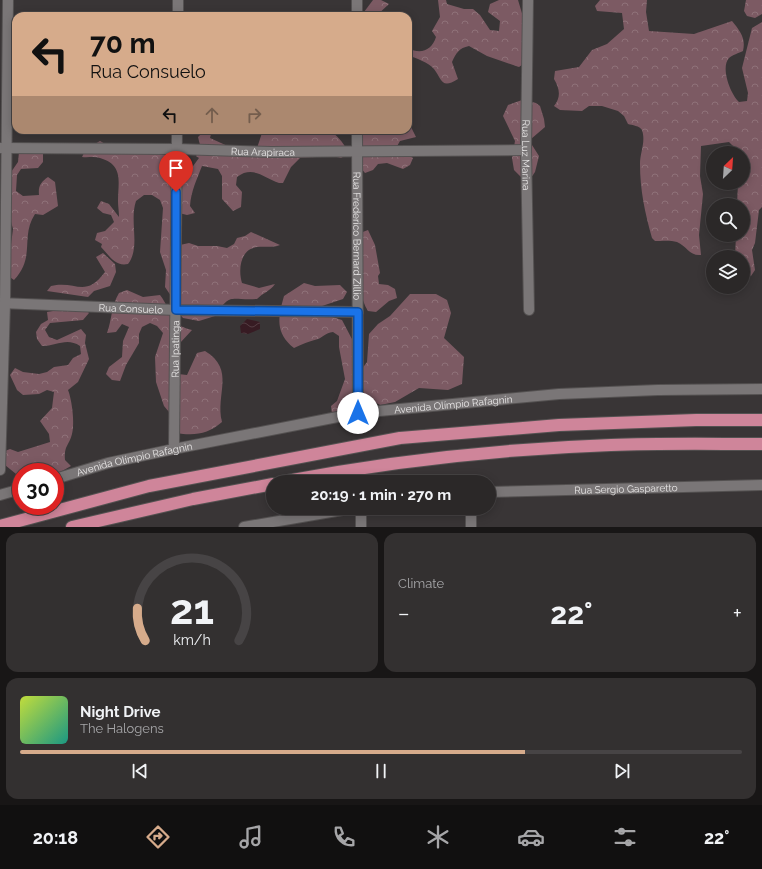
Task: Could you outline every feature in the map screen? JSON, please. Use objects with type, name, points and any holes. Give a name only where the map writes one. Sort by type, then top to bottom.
[{"type":"highway","points":[[0,526],[149,486],[400,438],[559,426],[696,420],[762,420]]},
{"type":"highway","points":[[319,475],[413,461],[495,453],[611,445],[762,444]]},
{"type":"highway","points":[[330,473],[337,475]]},
{"type":"highway","points":[[72,527],[193,499],[266,485]]},
{"type":"street","points":[[0,470],[2,148],[8,0]]},
{"type":"street","points":[[178,0],[178,12]]},
{"type":"street","points":[[357,0],[357,12]]},
{"type":"street","name":"Rua Luz Marina","points":[[528,0],[526,150],[529,310]]},
{"type":"street","name":"Rua Ipatinga","points":[[174,449],[177,134]]},
{"type":"street","name":"Rua Frederico Bernard Zillio","points":[[358,134],[358,413]]},
{"type":"street","name":"Rua Arapiraca","points":[[2,148],[177,149],[271,152],[526,150]]},
{"type":"street","name":"Rua Consuelo","points":[[2,303],[176,310],[358,312]]},
{"type":"street","name":"Avenida Olímpio Rafagnin","points":[[64,476],[108,463],[358,413],[560,394],[658,390],[762,389]]},
{"type":"street","name":"Rua Sergio Gasparetto","points":[[496,492],[762,485]]},
{"type":"street","points":[[0,495],[12,492]]},
{"type":"street","points":[[247,527],[315,515]]},
{"type":"street","points":[[361,515],[361,527]]},
{"type":"street","points":[[471,515],[471,527]]},
{"type":"green space","points":[[373,0],[381,0],[389,4],[380,12],[364,12]]},
{"type":"green space","points":[[438,0],[446,0],[447,4],[464,9],[473,9],[480,15],[490,30],[499,31],[500,21],[488,12],[490,4],[499,0],[518,0],[524,20],[526,62],[519,67],[487,56],[469,46],[458,51],[452,62],[458,79],[448,83],[443,82],[432,67],[412,57],[412,50],[422,51],[432,45],[436,37],[432,31],[440,17]]},
{"type":"green space","points":[[600,0],[647,0],[646,12],[649,31],[694,34],[732,21],[742,35],[744,46],[743,51],[729,58],[727,62],[726,74],[730,88],[739,102],[747,101],[748,93],[742,68],[752,28],[762,22],[762,207],[759,210],[755,243],[752,250],[755,270],[751,276],[750,250],[735,250],[736,242],[750,242],[750,198],[737,198],[738,190],[750,190],[750,146],[733,146],[729,142],[701,146],[700,176],[703,194],[699,235],[701,255],[697,255],[677,242],[655,241],[652,238],[645,210],[641,183],[640,160],[643,143],[642,130],[636,126],[628,124],[624,116],[618,111],[602,106],[589,106],[582,111],[560,110],[554,106],[559,96],[558,86],[554,79],[555,71],[579,67],[592,50],[607,44],[624,29],[622,13],[597,11],[595,6]]},
{"type":"green space","points":[[746,0],[762,0],[762,14],[755,18],[747,16],[744,11]]},
{"type":"green space","points":[[522,100],[536,103],[540,106],[545,127],[531,139],[532,145],[539,156],[535,172],[530,179],[521,177],[514,170],[512,158],[515,141],[503,116],[508,105]]},
{"type":"green space","points":[[412,129],[416,137],[400,141],[396,148],[413,158],[410,165],[403,169],[387,163],[378,164],[373,170],[365,173],[360,167],[361,134],[412,134]]},
{"type":"green space","points":[[201,134],[211,134],[210,138],[232,148],[257,148],[262,134],[335,134],[345,147],[348,154],[341,158],[333,156],[300,158],[291,167],[283,183],[279,183],[253,172],[243,174],[237,177],[236,185],[242,192],[241,207],[233,211],[222,199],[222,176],[218,169],[202,166],[194,185],[190,206],[195,213],[187,215],[179,213],[180,245],[189,243],[198,246],[217,246],[227,248],[234,244],[237,238],[245,236],[251,232],[280,245],[271,247],[257,247],[251,249],[244,256],[240,272],[242,283],[259,288],[275,284],[257,299],[228,300],[215,316],[199,321],[183,318],[172,305],[171,296],[165,287],[166,270],[160,252],[163,208],[160,200],[152,195],[144,195],[136,201],[134,209],[134,250],[128,264],[119,264],[116,262],[101,247],[102,244],[95,240],[97,233],[105,231],[114,222],[111,215],[103,213],[97,208],[101,201],[109,204],[119,217],[119,181],[113,165],[98,157],[82,157],[86,149],[100,141],[107,145],[164,150],[171,164],[165,170],[165,180],[178,182],[185,177],[199,158],[196,156],[201,149],[198,137]]},
{"type":"green space","points":[[19,152],[43,153],[43,162],[38,168],[21,169],[17,175],[16,191],[23,196],[39,195],[40,184],[48,177],[55,182],[58,206],[43,215],[35,214],[28,231],[24,263],[21,272],[14,280],[7,275],[13,229],[9,214],[9,175],[18,162]]},
{"type":"green space","points":[[368,230],[375,245],[380,273],[378,276],[379,284],[388,285],[395,289],[397,298],[389,301],[376,312],[368,311],[364,303],[361,293],[359,273],[360,233]]},
{"type":"green space","points":[[103,253],[115,264],[116,272],[110,286],[94,291],[88,297],[47,291],[51,286],[67,285],[86,287],[92,285],[105,272],[96,257]]},
{"type":"green space","points":[[304,283],[315,286],[340,285],[347,292],[343,299],[319,307],[326,315],[342,320],[354,343],[354,390],[346,406],[340,412],[332,414],[331,406],[337,401],[345,379],[339,347],[339,336],[333,332],[294,348],[288,342],[281,330],[280,311],[284,296]]},
{"type":"green space","points":[[127,290],[143,297],[160,295],[174,321],[183,327],[192,330],[180,343],[178,374],[187,375],[197,353],[205,351],[214,358],[220,366],[222,374],[222,422],[217,426],[201,433],[176,433],[174,418],[164,406],[156,382],[155,357],[163,333],[157,326],[150,323],[142,327],[139,334],[139,343],[126,365],[120,381],[112,380],[106,374],[109,367],[122,357],[123,341],[129,327],[122,324],[116,332],[107,333],[116,298],[119,293]]},
{"type":"green space","points":[[410,294],[436,294],[447,300],[451,313],[444,338],[464,357],[462,384],[448,390],[419,388],[395,402],[380,405],[367,398],[360,387],[359,373],[367,362],[369,334],[378,324],[390,316]]},
{"type":"green space","points":[[83,306],[89,313],[83,320],[50,323],[45,330],[49,337],[57,340],[81,329],[86,335],[85,343],[89,359],[78,382],[68,390],[72,406],[73,430],[65,451],[65,460],[71,466],[64,470],[64,463],[12,463],[12,471],[5,465],[5,451],[10,449],[18,452],[50,442],[49,434],[40,421],[52,408],[54,392],[47,390],[39,394],[23,395],[17,390],[10,375],[15,368],[23,372],[39,374],[47,372],[54,367],[68,365],[73,358],[81,354],[80,346],[71,342],[42,346],[37,339],[36,332],[41,324],[48,320],[47,312]]},
{"type":"water","points":[[247,319],[260,322],[260,329],[248,334],[241,333],[240,326]]},
{"type":"route","points":[[176,192],[176,310],[358,312],[358,413]]}]
